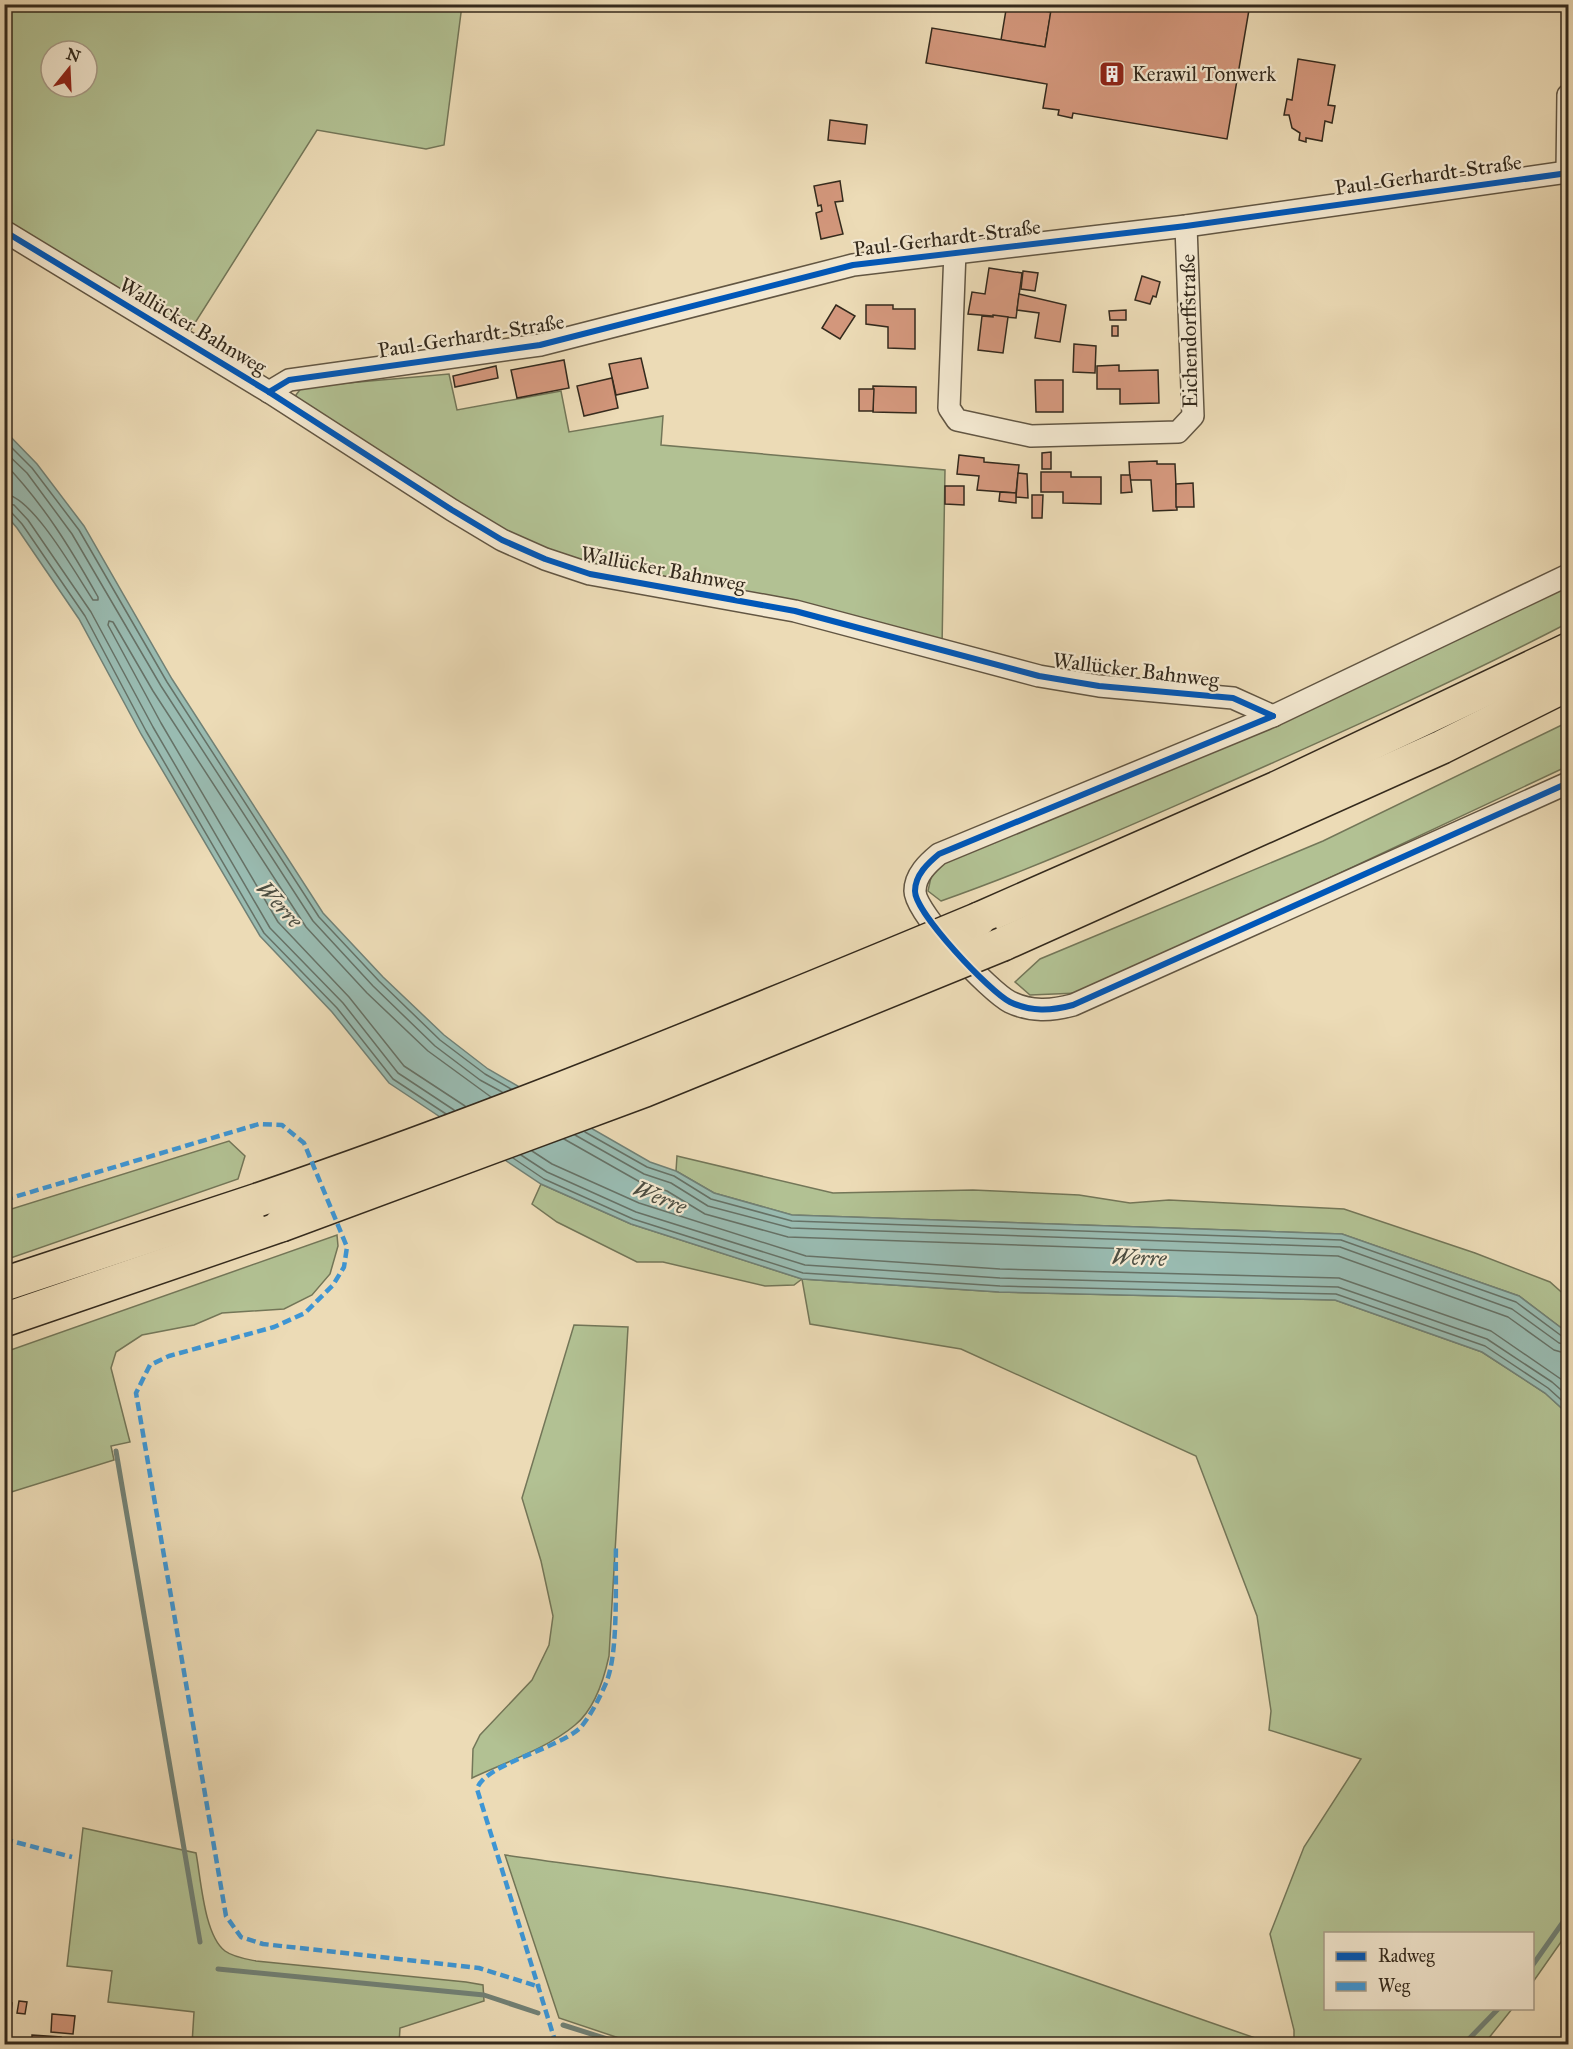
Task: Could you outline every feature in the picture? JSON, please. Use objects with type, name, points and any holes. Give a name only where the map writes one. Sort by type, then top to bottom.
[{"type":"highway","points":[[4,1284],[350,1168],[709,1032],[979,919],[1277,788],[1569,650]]},
{"type":"highway","points":[[4,1320],[280,1225],[645,1090],[1002,944],[1442,747],[1569,684]]},
{"type":"street","points":[[1568,173],[1569,95]]},
{"type":"street","name":"Paul-Gerhardt-Straße","points":[[269,392],[289,380],[540,345],[854,265],[955,251],[1186,226],[1568,173]]},
{"type":"street","name":"Eichendorffstraße","points":[[955,251],[949,408],[957,420],[1031,436],[1178,432],[1193,416],[1186,226]]},
{"type":"street","name":"Wallücker Bahnweg","points":[[4,231],[269,392],[502,540],[545,559],[590,574],[795,611],[1039,676],[1099,686],[1233,698],[1273,716]]},
{"type":"street","points":[[1569,575],[1273,716],[939,854],[924,866],[915,892],[921,910],[993,992],[1022,1006],[1052,1011],[1073,1005],[1569,783]]},
{"type":"green space","points":[[4,5],[462,5],[444,145],[426,149],[317,130],[188,334],[5,224]]},
{"type":"green space","points":[[449,374],[457,410],[561,391],[569,432],[663,416],[661,445],[945,470],[942,647],[591,566],[514,537],[300,407],[296,395],[302,387]]},
{"type":"green space","points":[[1568,582],[1568,623],[1482,666],[1306,748],[1046,861],[941,901],[928,891],[933,868]]},
{"type":"green space","points":[[1568,722],[1568,766],[1125,974],[1078,993],[1030,995],[1015,982],[1040,959],[1323,841]]},
{"type":"green space","points":[[229,1141],[245,1156],[238,1179],[5,1260],[5,1211]]},
{"type":"green space","points":[[677,1156],[833,1193],[973,1190],[1079,1195],[1130,1203],[1169,1200],[1344,1209],[1475,1253],[1550,1282],[1568,1298],[1568,1333],[1519,1296],[1342,1234],[792,1215],[714,1193],[676,1171]]},
{"type":"green space","points":[[541,1184],[631,1224],[802,1279],[794,1285],[765,1286],[663,1262],[637,1262],[557,1222],[532,1204]]},
{"type":"green space","points":[[337,1235],[338,1246],[330,1274],[312,1295],[284,1309],[222,1313],[194,1325],[142,1335],[116,1352],[111,1368],[130,1442],[111,1446],[114,1460],[5,1494],[5,1352]]},
{"type":"green space","points":[[802,1279],[999,1292],[1335,1300],[1482,1352],[1545,1393],[1568,1414],[1568,1932],[1534,1981],[1534,1932],[1324,1932],[1324,2010],[1511,2010],[1484,2044],[1294,2044],[1294,2030],[1270,1934],[1304,1847],[1361,1759],[1269,1730],[1271,1711],[1257,1616],[1196,1456],[961,1349],[810,1324]]},
{"type":"green space","points":[[574,1325],[628,1327],[609,1656],[593,1702],[575,1725],[539,1748],[472,1778],[473,1749],[480,1735],[532,1680],[549,1645],[553,1616],[541,1561],[522,1498]]},
{"type":"green space","points":[[83,1828],[196,1853],[204,1906],[212,1933],[225,1951],[232,1955],[256,1961],[483,1985],[484,2001],[400,2028],[399,2044],[192,2044],[194,2012],[108,2002],[112,1971],[67,1966]]},
{"type":"green space","points":[[505,1855],[725,1886],[834,1906],[888,1919],[1025,1959],[1273,2044],[637,2044],[559,2018]]},
{"type":"water","name":"Werre","points":[[5,431],[37,464],[84,526],[172,679],[323,913],[383,977],[444,1035],[488,1069],[650,1162],[676,1171],[714,1193],[792,1215],[1342,1234],[1519,1296],[1568,1333],[1568,1414],[1545,1393],[1482,1352],[1335,1300],[999,1292],[802,1279],[631,1224],[541,1184],[389,1083],[332,1012],[260,936],[141,734],[79,619],[5,514]]},
{"type":"building","points":[[1007,4],[1028,4],[1032,5],[1032,9],[1051,12],[1045,47],[1001,40]]},
{"type":"building","name":"Kerawil Tonwerk","points":[[1052,4],[1250,4],[1227,139],[1073,113],[1072,118],[1058,115],[1059,110],[1043,108],[1047,84],[926,63],[932,28],[1045,47]]},
{"type":"building","points":[[1298,59],[1335,65],[1328,105],[1335,106],[1332,123],[1325,121],[1322,141],[1306,138],[1306,142],[1299,140],[1300,133],[1292,128],[1289,115],[1284,115],[1287,99],[1292,100]]},
{"type":"building","points":[[830,120],[867,125],[865,144],[828,140]]},
{"type":"building","points":[[840,181],[843,201],[835,202],[843,234],[821,239],[816,213],[822,211],[821,205],[818,206],[814,186]]},
{"type":"building","points":[[989,268],[1022,273],[1016,318],[968,314],[972,292],[985,294]]},
{"type":"building","points":[[1023,271],[1038,273],[1035,291],[1021,289]]},
{"type":"building","points":[[1142,276],[1160,282],[1156,297],[1153,296],[1150,304],[1135,300]]},
{"type":"building","points":[[1019,294],[1066,305],[1060,342],[1035,338],[1039,313],[1017,310]]},
{"type":"building","points":[[836,305],[855,316],[840,339],[822,328]]},
{"type":"building","points":[[866,305],[893,305],[893,309],[915,309],[915,349],[888,348],[888,327],[866,324]]},
{"type":"building","points":[[1126,310],[1126,320],[1110,320],[1109,311]]},
{"type":"building","points":[[993,315],[1008,317],[1003,353],[978,350],[982,316],[993,317]]},
{"type":"building","points":[[1112,326],[1118,326],[1118,336],[1112,336]]},
{"type":"building","points":[[1074,344],[1096,346],[1095,373],[1073,372]]},
{"type":"building","points":[[641,358],[648,388],[616,395],[609,364]]},
{"type":"building","points":[[564,360],[569,388],[517,398],[511,370]]},
{"type":"building","points":[[1119,365],[1119,371],[1158,370],[1159,403],[1120,404],[1120,389],[1097,389],[1097,366]]},
{"type":"building","points":[[496,366],[498,378],[455,387],[453,376]]},
{"type":"building","points":[[612,378],[618,408],[584,416],[577,386]]},
{"type":"building","points":[[1035,380],[1063,380],[1063,412],[1036,412]]},
{"type":"building","points":[[873,386],[916,387],[916,413],[873,412]]},
{"type":"building","points":[[859,389],[874,389],[873,411],[859,411]]},
{"type":"building","points":[[1051,452],[1051,469],[1042,469],[1042,453]]},
{"type":"building","points":[[959,455],[984,458],[984,462],[1019,465],[1016,493],[977,490],[979,476],[957,474]]},
{"type":"building","points":[[1157,461],[1157,464],[1175,464],[1177,510],[1153,511],[1151,480],[1130,480],[1129,462]]},
{"type":"building","points":[[1041,472],[1071,472],[1071,477],[1101,477],[1101,504],[1063,503],[1063,492],[1041,492]]},
{"type":"building","points":[[1018,473],[1027,474],[1028,498],[1016,497]]},
{"type":"building","points":[[1121,475],[1130,475],[1132,492],[1121,493]]},
{"type":"building","points":[[1193,483],[1194,507],[1176,507],[1176,484]]},
{"type":"building","points":[[945,486],[964,486],[964,505],[945,504]]},
{"type":"building","points":[[1000,492],[1016,493],[1016,503],[999,501]]},
{"type":"building","points":[[1032,495],[1043,495],[1042,518],[1032,518]]},
{"type":"building","points":[[4,1944],[10,1945],[9,1957],[4,1956]]},
{"type":"building","points":[[19,2001],[27,2002],[25,2014],[17,2013]]},
{"type":"building","points":[[4,2002],[12,2003],[10,2020],[4,2020]]},
{"type":"building","points":[[52,2014],[75,2016],[73,2034],[51,2032]]},
{"type":"building","points":[[32,2035],[61,2037],[60,2044],[32,2044]]},
{"type":"building","points":[[4,2038],[32,2040],[32,2044],[4,2044]]},
{"type":"waterway","points":[[116,1451],[200,1942]]},
{"type":"waterway","points":[[1534,1963],[1568,1915]]},
{"type":"waterway","points":[[218,1969],[484,1995],[538,2013]]},
{"type":"waterway","points":[[1464,2044],[1497,2010]]},
{"type":"waterway","points":[[563,2025],[623,2044]]},
{"type":"marked path","points":[[4,1200],[259,1124],[282,1125],[304,1143],[347,1247],[344,1267],[333,1285],[305,1313],[274,1327],[169,1356],[150,1365],[136,1393],[226,1916],[241,1937],[263,1944],[479,1968],[540,1987]]},
{"type":"marked path","points":[[556,2044],[477,1789],[493,1772],[571,1735],[581,1727],[595,1706],[606,1683],[613,1654],[616,1616],[616,1545]]},
{"type":"marked path","points":[[4,1839],[72,1857]]},
{"type":"cycle path","points":[[269,392],[289,380],[540,345],[853,265],[1186,226],[1568,173]]},
{"type":"cycle path","points":[[4,231],[269,392],[452,510],[502,540],[545,559],[590,574],[795,611],[1039,676],[1099,686],[1233,698],[1273,716]]},
{"type":"cycle path","points":[[1273,716],[939,854],[927,865],[917,880],[915,891],[918,902],[955,951],[1000,995],[1026,1008],[1041,1010],[1057,1008],[1073,1005],[1568,783]]},
{"type":"place","name":"Kerawil Tonwerk","points":[[1112,74]]}]
